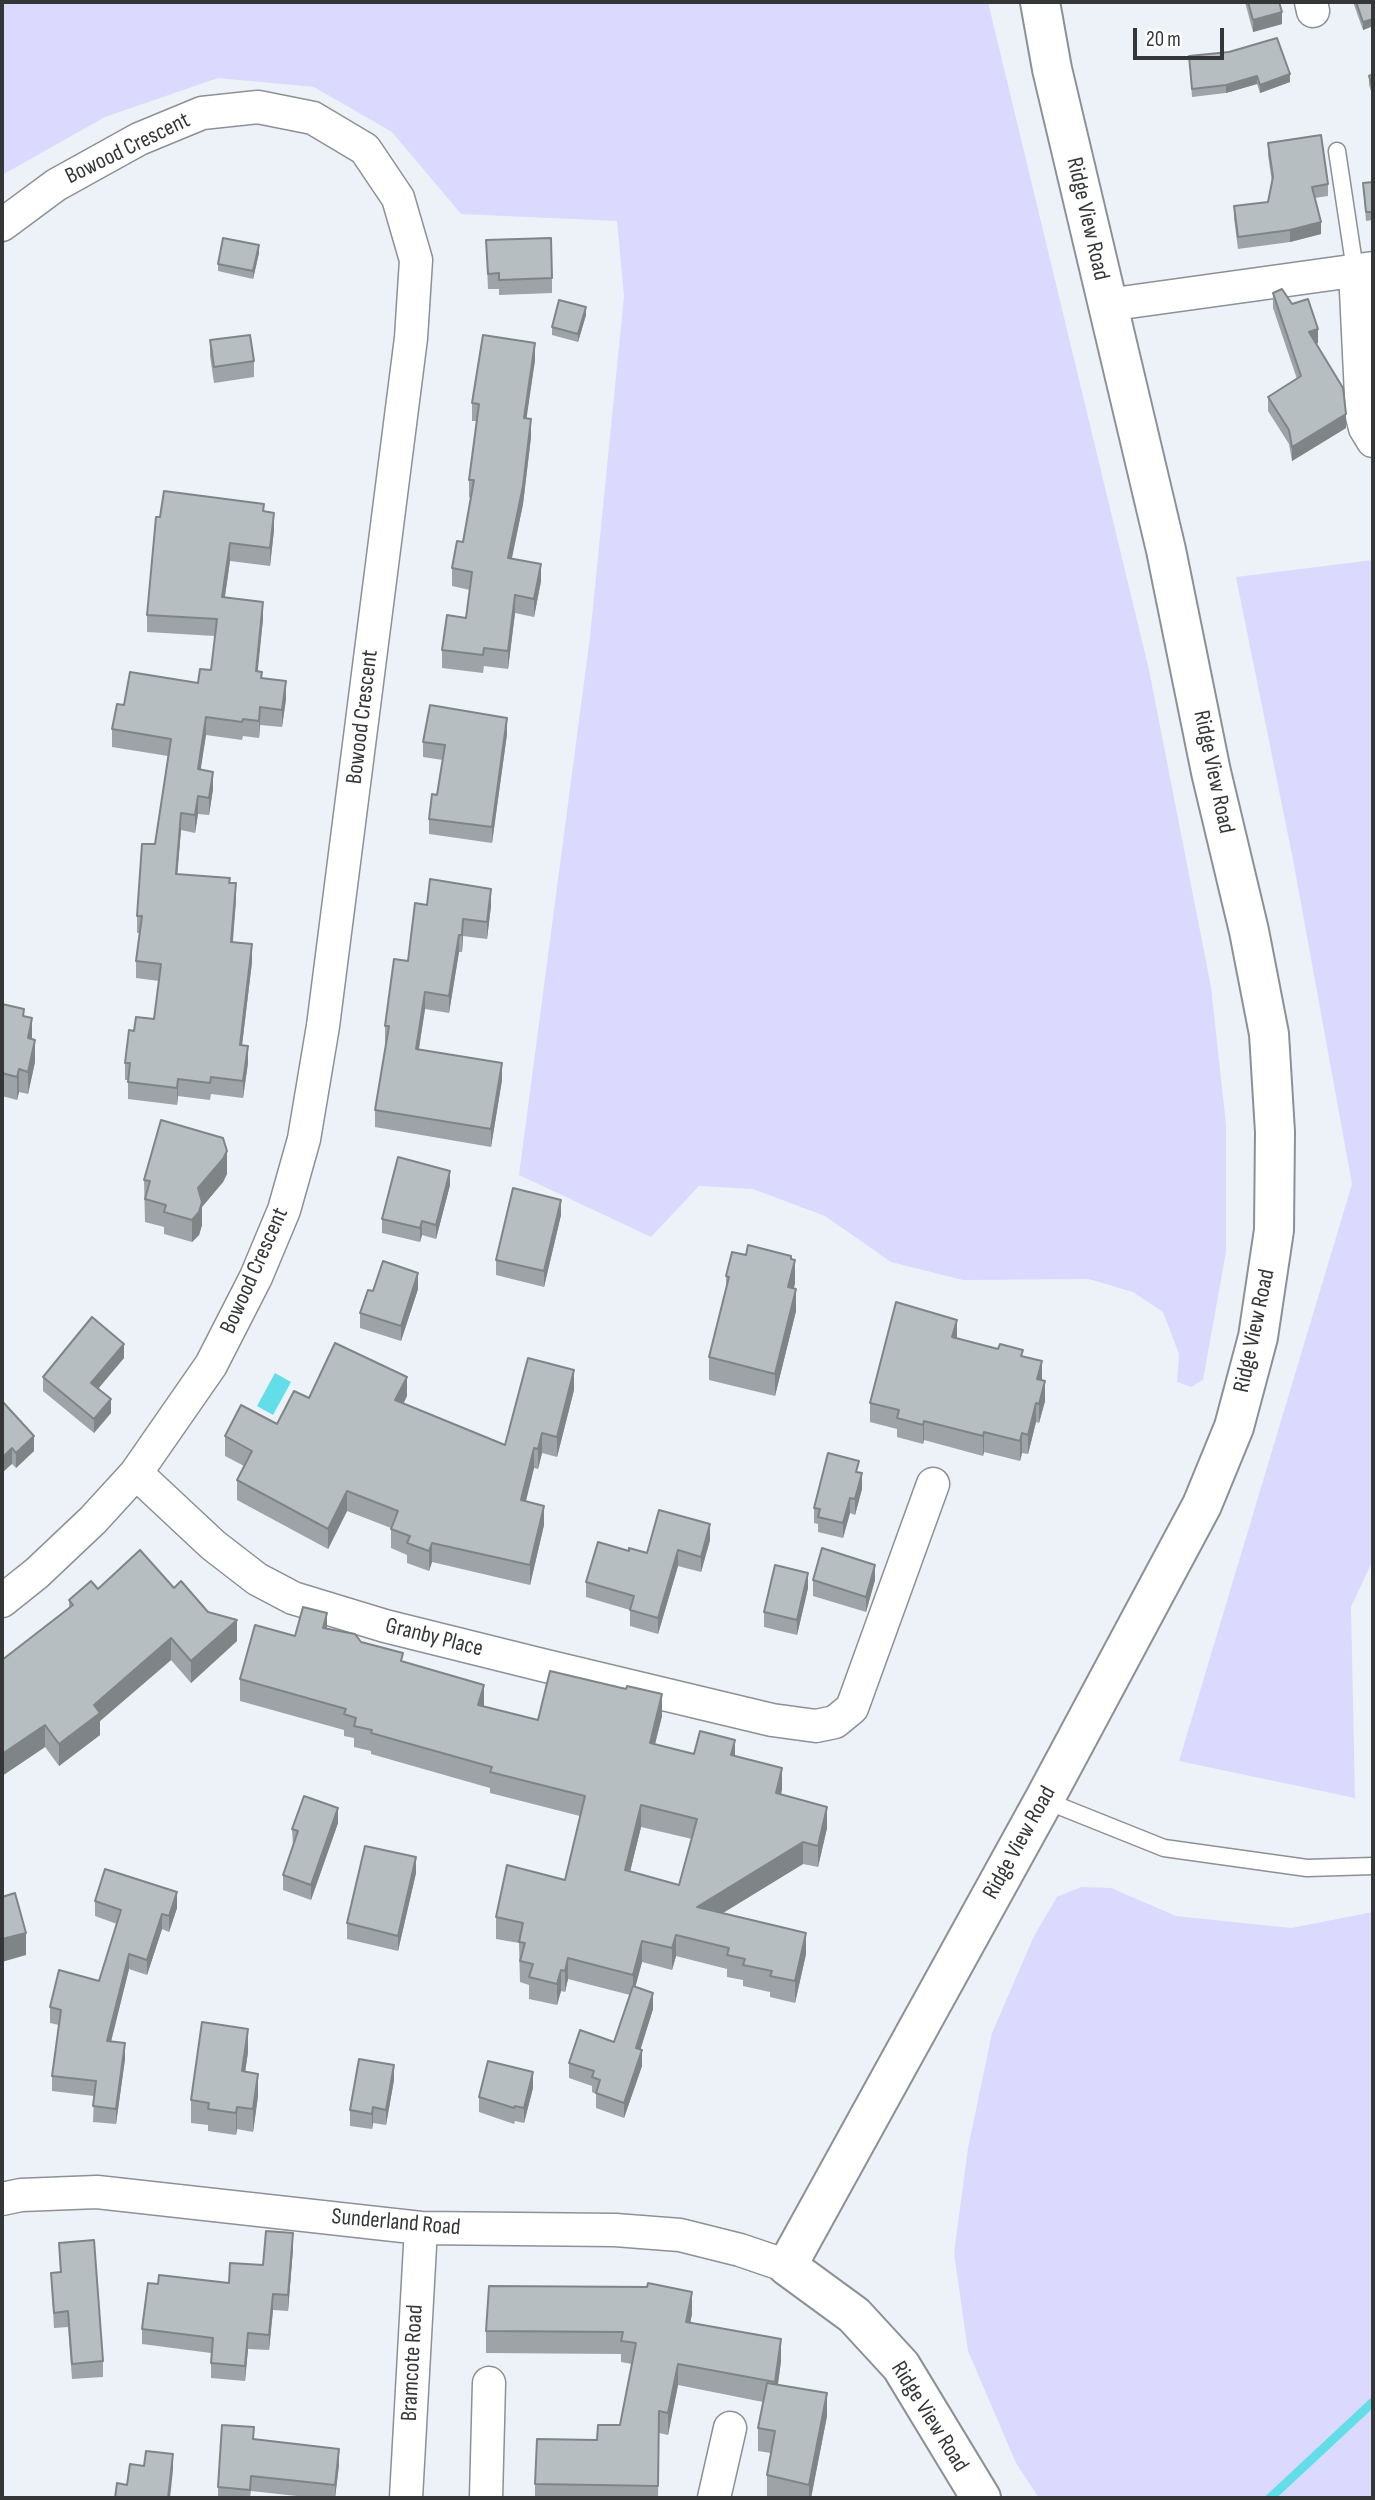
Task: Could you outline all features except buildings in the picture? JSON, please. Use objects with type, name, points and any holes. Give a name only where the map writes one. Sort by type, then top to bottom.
[{"type":"street","name":"Ridge View Road","points":[[981,2498],[901,2366],[854,2315],[787,2266],[1044,1800],[1202,1505],[1234,1427],[1258,1337],[1274,1230],[1275,1132],[1269,1034],[1250,931],[1211,772],[1166,550],[1052,69],[1040,2]]},
{"type":"street","name":"Bowood Crescent","points":[[2,226],[56,185],[139,139],[202,113],[258,107],[313,118],[365,149],[398,198],[416,260],[411,338],[323,1026],[304,1139],[284,1210],[256,1277],[211,1365],[136,1473],[93,1520],[37,1573],[2,1601]]},
{"type":"street","points":[[1107,305],[1364,269],[1362,416],[1373,441]]},
{"type":"street","name":"Granby Place","points":[[136,1473],[213,1545],[257,1579],[293,1598],[411,1632],[772,1720],[816,1726],[835,1722],[852,1708],[933,1484]]},
{"type":"street","name":"Sunderland Road","points":[[2,2199],[21,2195],[97,2192],[421,2228],[615,2230],[680,2235],[740,2250],[787,2266]]},
{"type":"street","name":"Bramcote Road","points":[[406,2498],[421,2228]]},
{"type":"street","points":[[486,2498],[489,2383]]},
{"type":"street","points":[[714,2498],[730,2428]]},
{"type":"lane","points":[[1337,151],[1364,269]]},
{"type":"lane","points":[[1044,1800],[1164,1848],[1307,1868],[1373,1866]]},
{"type":"shaded area","points":[[2,2],[988,2],[1149,670],[1211,987],[1226,1124],[1226,1252],[1203,1380],[1191,1387],[1177,1382],[1179,1354],[1163,1312],[1133,1292],[1089,1279],[963,1280],[891,1262],[825,1216],[753,1189],[699,1186],[651,1237],[519,1175],[590,637],[624,296],[617,221],[461,214],[392,132],[314,87],[218,78],[105,117],[2,175]]},
{"type":"shaded area","points":[[1373,560],[1373,1560],[1351,1607],[1355,1798],[1179,1761],[1352,1184],[1294,865],[1236,577]]},
{"type":"shaded area","points":[[1081,1887],[1111,1888],[1176,1916],[1291,1928],[1373,1912],[1373,2498],[1039,2498],[1016,2463],[968,2351],[954,2253],[968,2148],[992,2033],[1034,1936],[1057,1897]]},
{"type":"water","points":[[275,1373],[291,1382],[273,1415],[257,1406]]},
{"type":"waterway","points":[[1270,2498],[1373,2402]]}]
